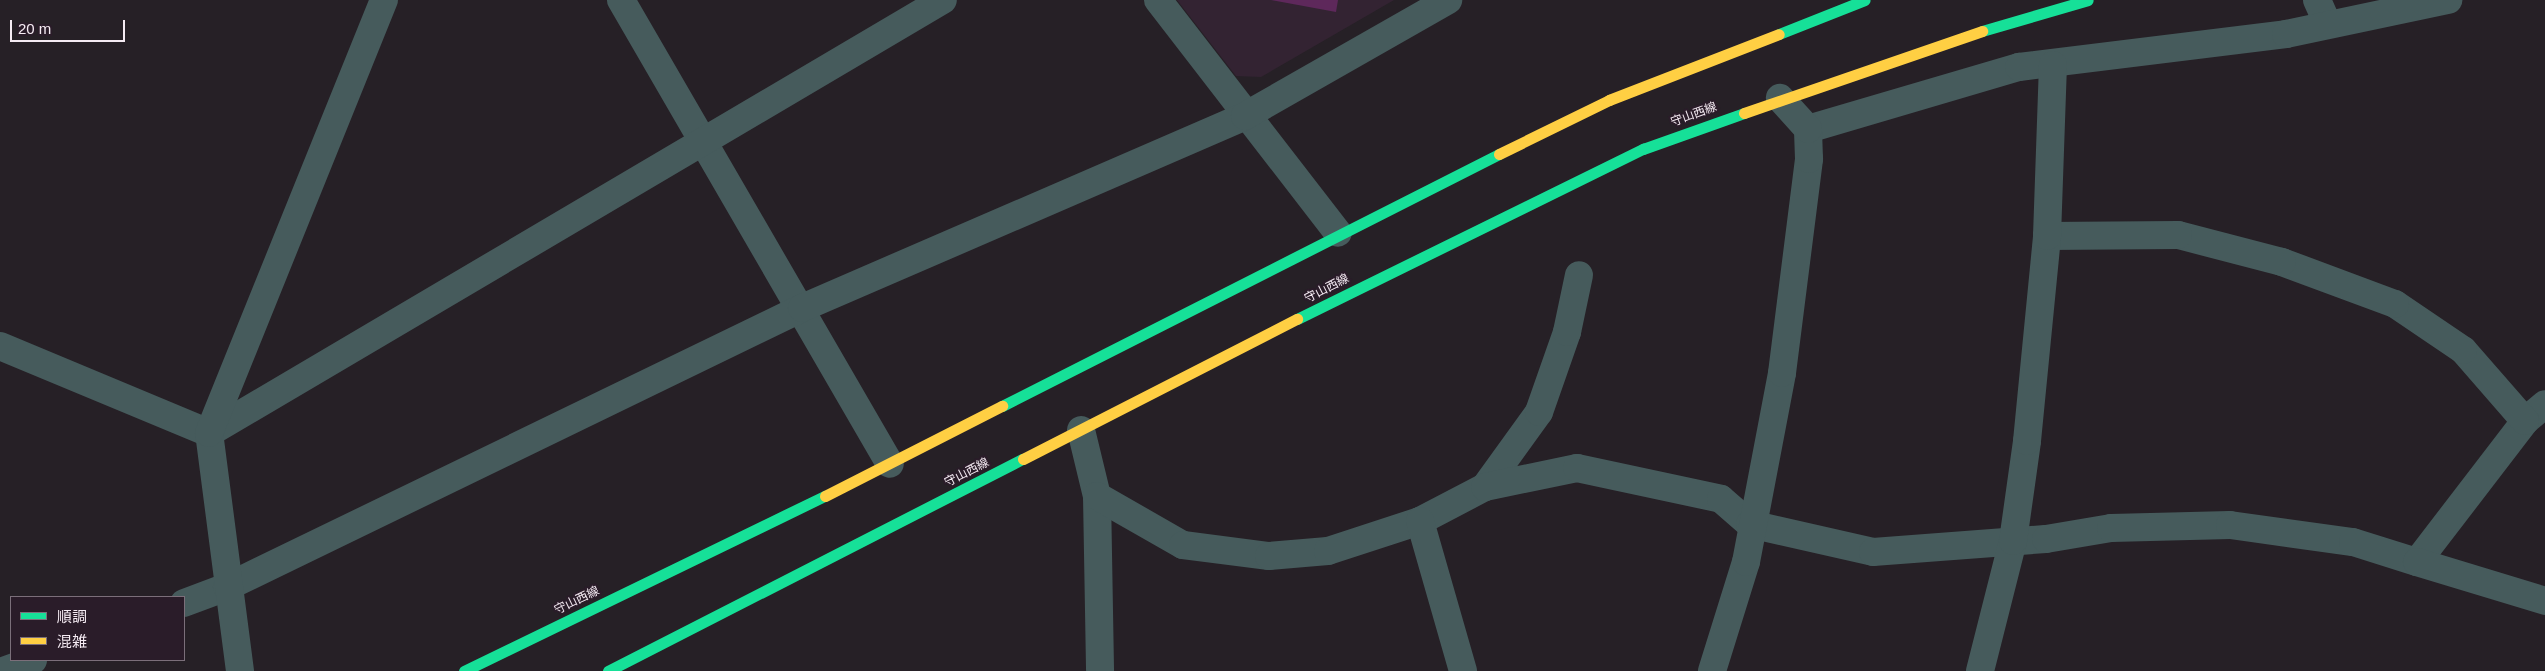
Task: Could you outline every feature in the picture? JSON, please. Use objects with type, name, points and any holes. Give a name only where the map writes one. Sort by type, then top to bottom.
[{"type":"main road","name":"守山西線","points":[[464,671],[890,464],[1338,233],[1609,100],[1865,0]]},
{"type":"main road","name":"守山西線","points":[[608,671],[1081,430],[1643,149],[1780,98],[1936,44],[2088,0]]},
{"type":"street","points":[[240,671],[227,587],[209,433],[384,0]]},
{"type":"street","points":[[621,0],[703,143],[802,308],[890,464]]},
{"type":"street","points":[[209,433],[943,0]]},
{"type":"street","points":[[1158,0],[1245,116],[1338,233]]},
{"type":"street","points":[[185,603],[227,587],[802,308],[1245,116],[1448,0]]},
{"type":"street","points":[[1808,129],[2019,67],[2053,65],[2286,34],[2322,11],[2448,0]]},
{"type":"street","points":[[1980,671],[2013,541],[2047,236],[2053,65]]},
{"type":"street","points":[[1712,671],[1746,562],[1750,524],[1782,373],[1809,159],[1808,129],[1780,98]]},
{"type":"street","points":[[2047,236],[2178,235],[2282,262],[2395,304],[2463,350],[2535,412],[2417,562]]},
{"type":"street","points":[[1486,487],[1539,412],[1567,332],[1579,274]]},
{"type":"street","points":[[0,346],[209,433]]},
{"type":"street","points":[[1081,430],[1097,496],[1100,671]]},
{"type":"street","points":[[1097,496],[1183,544],[1269,556],[1328,551],[1420,521],[1486,487],[1576,468],[1721,499],[1750,524],[1873,552],[2013,541],[2110,528],[2230,525],[2352,542],[2545,601]]},
{"type":"street","points":[[1420,521],[1464,671]]},
{"type":"street","points":[[3,671],[30,661]]},
{"type":"shaded area","points":[[1177,0],[1394,0],[1261,77],[1236,76]]},
{"type":"shaded area","points":[[1271,0],[1338,0],[1336,12]]},
{"type":"traffic: fast","points":[[1779,34],[1865,0]]},
{"type":"traffic: fast","points":[[1982,31],[2088,0]]},
{"type":"traffic: fast","points":[[1297,319],[1643,149],[1744,113]]},
{"type":"traffic: fast","points":[[1002,406],[1499,154]]},
{"type":"traffic: fast","points":[[608,671],[1023,459]]},
{"type":"traffic: fast","points":[[464,671],[825,496]]},
{"type":"traffic: slow","points":[[1744,113],[1982,31]]},
{"type":"traffic: slow","points":[[1499,154],[1609,100],[1779,34]]},
{"type":"traffic: slow","points":[[1023,459],[1297,319]]},
{"type":"traffic: slow","points":[[825,496],[1002,406]]}]
